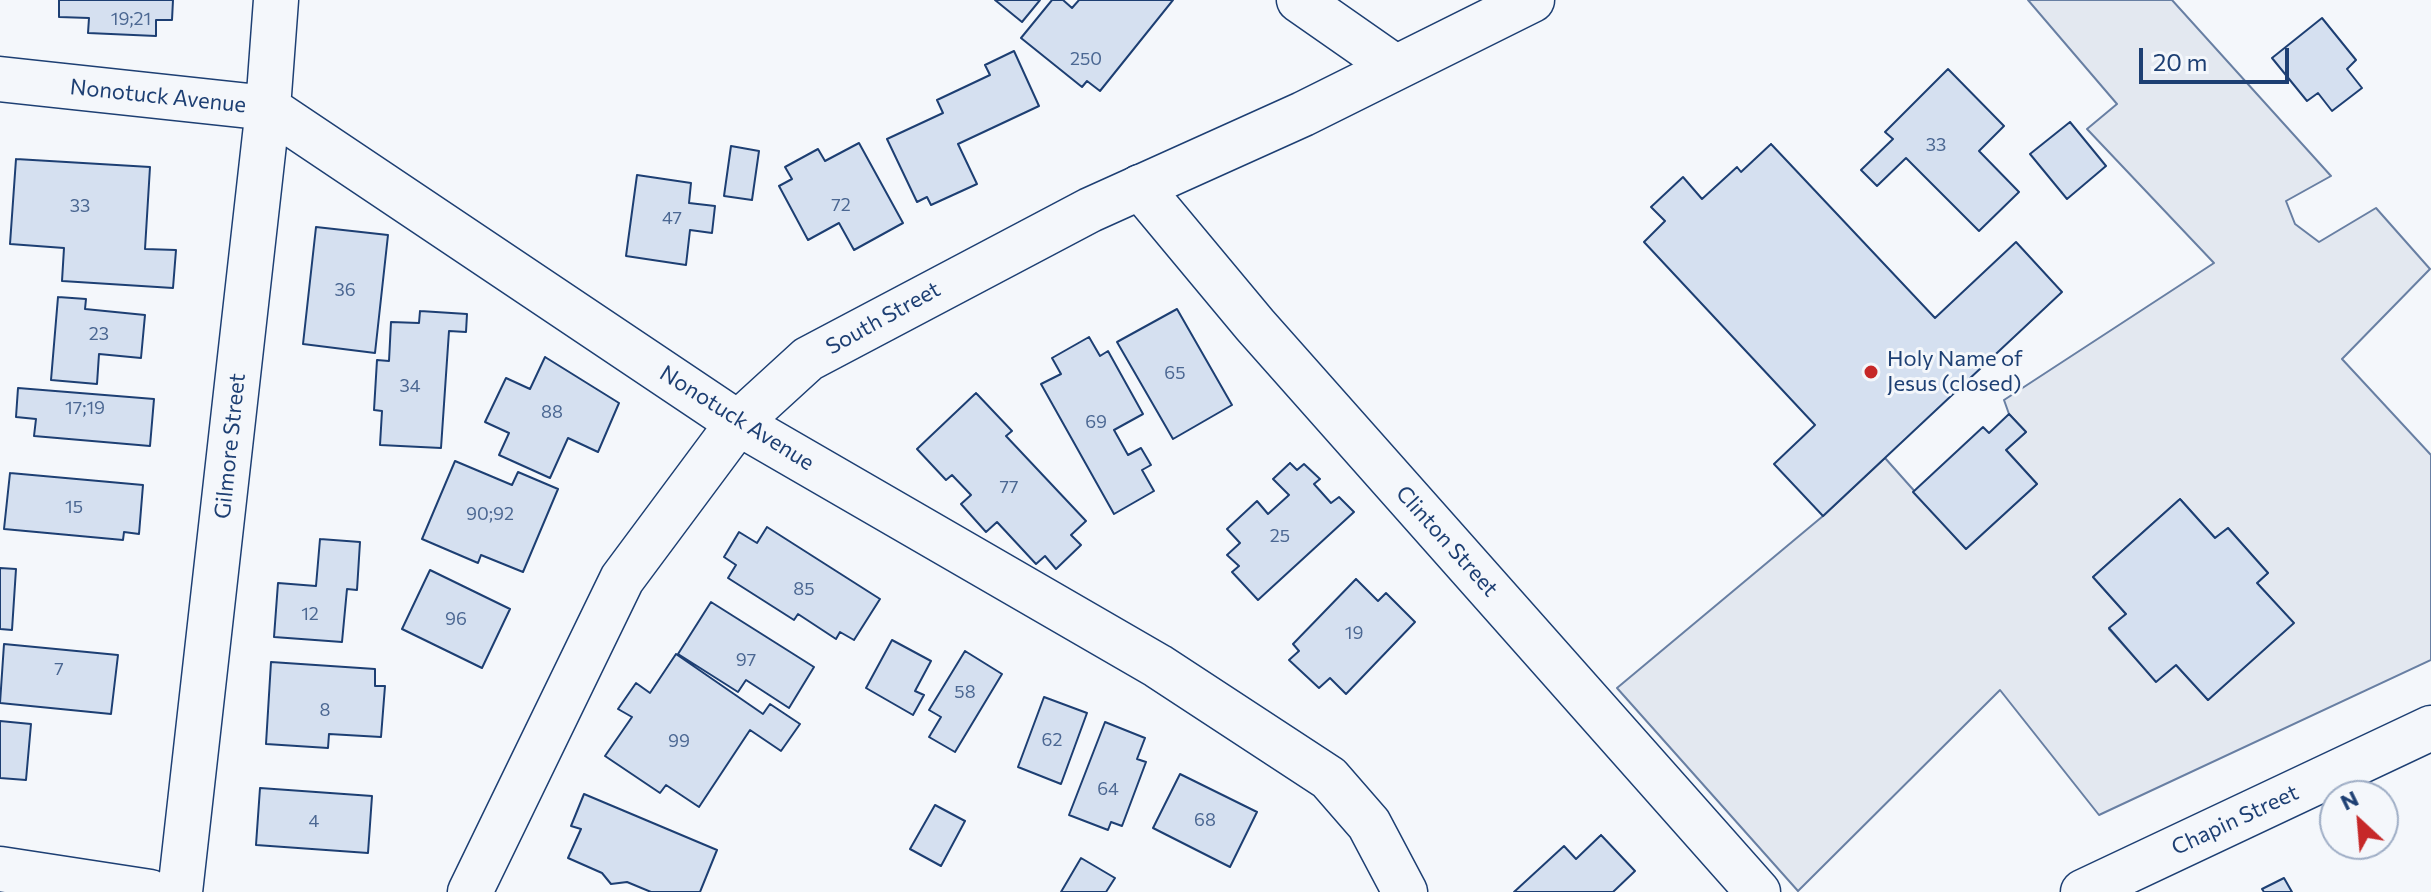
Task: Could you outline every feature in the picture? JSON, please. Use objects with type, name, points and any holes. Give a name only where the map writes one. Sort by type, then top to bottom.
[{"type":"street","name":"Gilmore Street","points":[[180,892],[268,108],[276,0]]},
{"type":"street","points":[[1299,0],[1395,67]]},
{"type":"street","name":"South Street","points":[[470,892],[622,579],[738,423],[808,359],[937,288],[1140,187],[1303,114],[1532,0]]},
{"type":"street","name":"Nonotuck Avenue","points":[[0,79],[268,108],[738,423],[1158,666],[1329,778],[1369,824],[1405,892]]},
{"type":"street","name":"Clinton Street","points":[[1140,187],[1255,325],[1758,892]]},
{"type":"street","name":"Chapin Street","points":[[2083,892],[2431,728]]},
{"type":"street","points":[[0,869],[150,892]]},
{"type":"shaded area","points":[[2028,0],[2172,0],[2331,176],[2286,201],[2295,224],[2319,242],[2376,208],[2430,269],[2342,359],[2431,455],[2431,660],[2099,815],[2000,690],[1798,891],[1617,688],[1823,516],[1885,458],[1966,549],[2037,484],[2006,450],[2026,432],[2009,414],[2004,400],[2214,263],[2087,129],[2117,104]],"holes":[[[2180,499],[2215,538],[2228,528],[2268,573],[2257,583],[2293,623],[2208,700],[2176,665],[2156,681],[2109,629],[2126,614],[2093,577]]]},
{"type":"building","points":[[59,0],[173,0],[172,20],[156,20],[156,36],[88,33],[89,18],[59,17]]},
{"type":"building","points":[[995,0],[1040,0],[1022,22]]},
{"type":"building","points":[[1052,0],[1063,0],[1072,8],[1079,0],[1173,0],[1100,91],[1087,81],[1082,87],[1021,38]]},
{"type":"building","points":[[2322,18],[2356,60],[2347,69],[2362,88],[2332,111],[2318,93],[2307,101],[2272,58]]},
{"type":"building","points":[[1014,51],[1039,106],[958,144],[977,184],[931,205],[927,197],[917,202],[887,139],[943,113],[937,100],[990,75],[985,65]]},
{"type":"building","points":[[1948,69],[2004,126],[1979,151],[2019,192],[1979,231],[1906,158],[1877,186],[1861,170],[1893,139],[1885,132]]},
{"type":"building","points":[[2070,122],[2106,166],[2067,199],[2030,154]]},
{"type":"building","points":[[859,143],[903,223],[854,250],[839,223],[808,240],[779,186],[792,179],[785,167],[818,149],[825,161]]},
{"type":"building","name":"Holy Name of Jesus (closed)","points":[[1771,144],[1935,318],[2016,242],[2062,292],[1823,516],[1774,464],[1815,425],[1644,242],[1665,221],[1651,207],[1683,177],[1702,199],[1737,167],[1741,172]]},
{"type":"building","points":[[731,146],[759,151],[752,200],[724,196]]},
{"type":"building","points":[[16,159],[150,167],[145,249],[176,250],[173,288],[62,281],[64,248],[10,244]]},
{"type":"building","points":[[637,175],[691,183],[689,203],[715,206],[712,233],[690,230],[686,265],[626,256]]},
{"type":"building","points":[[316,227],[388,235],[375,353],[303,344]]},
{"type":"building","points":[[58,297],[86,299],[85,309],[145,315],[141,358],[99,354],[97,384],[51,380]]},
{"type":"building","points":[[1177,309],[1232,405],[1173,439],[1117,342]]},
{"type":"building","points":[[420,311],[467,314],[466,332],[449,331],[441,448],[380,445],[382,411],[374,410],[377,360],[389,361],[391,322],[419,323]]},
{"type":"building","points":[[1089,337],[1100,356],[1108,351],[1143,414],[1114,430],[1128,455],[1141,448],[1151,465],[1142,470],[1154,491],[1114,514],[1041,384],[1061,374],[1052,358]]},
{"type":"building","points":[[545,357],[619,403],[598,452],[568,438],[550,478],[499,455],[509,433],[485,422],[506,378],[530,389]]},
{"type":"building","points":[[18,388],[154,399],[150,446],[34,436],[36,419],[16,417]]},
{"type":"building","points":[[976,393],[1012,431],[1006,436],[1086,521],[1071,535],[1081,545],[1056,569],[1045,556],[1036,564],[997,522],[986,532],[961,504],[971,495],[952,475],[946,480],[917,449]]},
{"type":"building","points":[[2009,414],[2026,432],[2006,450],[2037,484],[1966,549],[1913,492],[1983,427],[1989,433]]},
{"type":"building","points":[[455,461],[512,485],[518,472],[558,489],[523,572],[481,555],[478,563],[422,539]]},
{"type":"building","points":[[1290,463],[1297,470],[1304,464],[1320,479],[1314,484],[1331,503],[1339,497],[1354,512],[1258,600],[1232,572],[1239,566],[1227,555],[1240,543],[1227,529],[1257,501],[1268,514],[1289,495],[1273,479]]},
{"type":"building","points":[[10,473],[143,485],[139,534],[124,532],[123,540],[4,529]]},
{"type":"building","points":[[2180,499],[2215,538],[2228,528],[2268,573],[2257,583],[2294,623],[2208,700],[2176,665],[2156,682],[2109,628],[2126,614],[2093,577]]},
{"type":"building","points":[[767,527],[880,599],[854,640],[840,632],[836,639],[798,614],[794,620],[728,578],[736,565],[724,557],[739,532],[757,543]]},
{"type":"building","points":[[320,539],[360,542],[357,590],[347,589],[342,642],[274,637],[278,583],[316,586]]},
{"type":"building","points":[[0,568],[16,569],[12,630],[0,629]]},
{"type":"building","points":[[430,570],[510,609],[482,668],[402,629]]},
{"type":"building","points":[[1356,579],[1378,601],[1386,593],[1415,622],[1346,694],[1330,678],[1319,688],[1289,660],[1299,651],[1293,644]]},
{"type":"building","points":[[711,602],[814,667],[789,708],[746,680],[738,692],[678,654]]},
{"type":"building","points":[[892,640],[931,661],[915,691],[924,695],[913,715],[866,688]]},
{"type":"building","points":[[4,644],[118,655],[111,714],[0,703]]},
{"type":"building","points":[[965,651],[1002,674],[955,752],[929,737],[941,717],[929,710]]},
{"type":"building","points":[[676,654],[763,714],[770,704],[800,724],[781,751],[750,730],[699,807],[666,785],[660,793],[605,756],[632,717],[618,709],[636,683],[650,693]]},
{"type":"building","points":[[271,662],[375,669],[375,686],[385,686],[381,737],[329,734],[328,748],[266,744]]},
{"type":"building","points":[[1044,697],[1087,713],[1061,784],[1018,767]]},
{"type":"building","points":[[0,721],[31,724],[26,780],[0,778]]},
{"type":"building","points":[[1105,722],[1145,738],[1137,759],[1146,762],[1122,826],[1111,822],[1108,830],[1069,815]]},
{"type":"building","points":[[1180,774],[1257,812],[1230,867],[1153,828]]},
{"type":"building","points":[[260,788],[372,796],[368,853],[256,845]]},
{"type":"building","points":[[584,794],[717,850],[700,892],[651,892],[627,882],[611,884],[602,873],[568,858],[581,829],[571,826]]},
{"type":"building","points":[[935,805],[965,821],[941,866],[910,849]]},
{"type":"building","points":[[1601,835],[1635,871],[1613,892],[1514,892],[1564,846],[1576,859]]},
{"type":"building","points":[[1081,858],[1115,878],[1106,892],[1061,892]]},
{"type":"building","points":[[2284,878],[2292,892],[2264,892],[2262,889]]},
{"type":"place","name":"Holy Name of Jesus (closed)","points":[[1871,372]]}]
